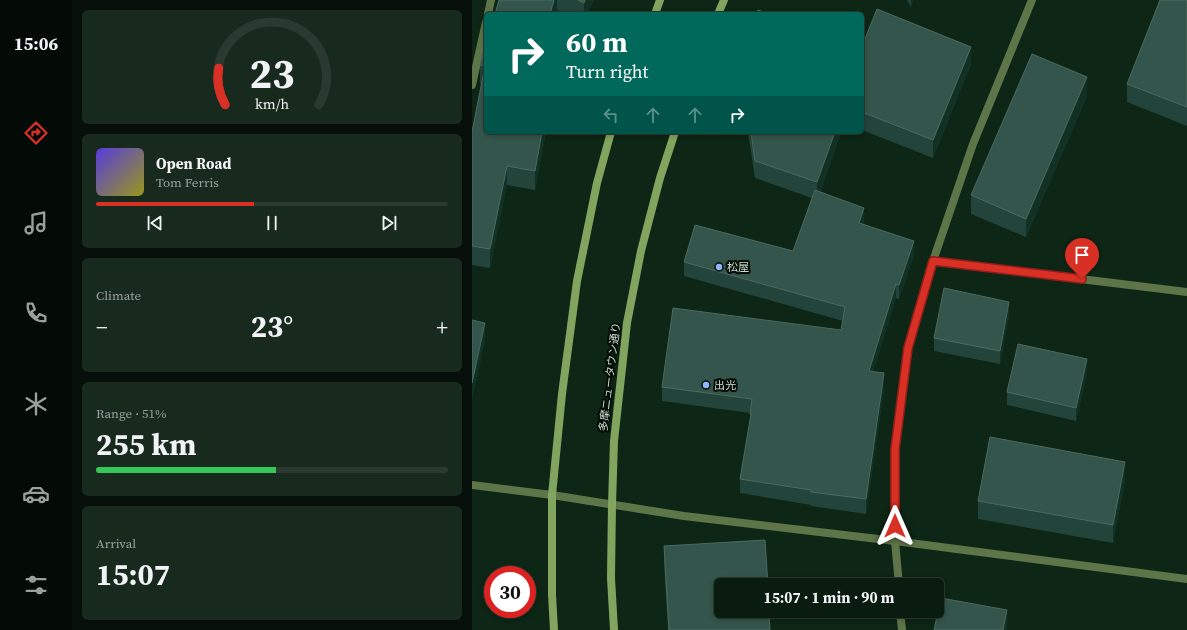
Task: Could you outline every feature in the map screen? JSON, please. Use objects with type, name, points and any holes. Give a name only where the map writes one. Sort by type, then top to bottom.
[{"type":"main road","points":[[656,12],[660,0]]},
{"type":"main road","points":[[719,12],[724,0]]},
{"type":"main road","points":[[554,630],[552,595],[552,494],[562,394],[577,281],[597,183],[610,134]]},
{"type":"main road","name":"多摩ニュータウン通り","points":[[614,630],[611,578],[614,441],[627,323],[641,251],[660,178],[674,134]]},
{"type":"street","points":[[488,12],[491,0]]},
{"type":"street","points":[[898,578],[895,541],[895,449],[908,348],[933,261],[973,144],[1032,0]]},
{"type":"street","points":[[472,85],[484,31]]},
{"type":"street","points":[[933,261],[1187,292]]},
{"type":"street","points":[[472,485],[552,494],[684,516],[895,541],[1187,579]]},
{"type":"street","points":[[901,618],[902,630]]},
{"type":"building","points":[[499,0],[554,0],[551,12],[496,12]]},
{"type":"building","points":[[578,0],[585,0],[584,3]]},
{"type":"building","points":[[1160,0],[1187,0],[1187,107],[1127,84]]},
{"type":"building","points":[[877,9],[971,47],[933,140],[864,113],[864,41]]},
{"type":"building","points":[[484,52],[484,66],[480,65]]},
{"type":"building","points":[[1032,54],[1087,77],[1026,219],[971,195]]},
{"type":"building","points":[[484,71],[484,134],[542,134],[535,171],[507,166],[490,249],[472,246],[472,132]]},
{"type":"building","points":[[751,134],[834,134],[817,182],[755,161]]},
{"type":"building","points":[[815,190],[864,208],[859,223],[914,241],[899,285],[896,284],[869,371],[884,373],[866,499],[811,492],[811,490],[740,479],[751,414],[752,399],[662,387],[673,308],[841,330],[845,307],[684,262],[695,225],[793,251]]},
{"type":"building","points":[[944,288],[1009,302],[1000,351],[934,338]]},
{"type":"building","points":[[472,320],[485,323],[472,383]]},
{"type":"building","points":[[1018,344],[1087,359],[1076,408],[1007,392]]},
{"type":"building","points":[[990,437],[1125,462],[1113,525],[978,501]]},
{"type":"building","points":[[765,540],[768,578],[714,578],[714,618],[769,618],[770,630],[669,630],[664,546]]},
{"type":"building","points":[[944,599],[1007,610],[1003,630],[934,630],[937,618],[944,618]]},
{"type":"place","name":"松屋","points":[[719,267]]},
{"type":"place","name":"出光","points":[[706,385]]},
{"type":"route","points":[[895,526],[895,449],[908,348],[933,261],[1082,279]]}]
